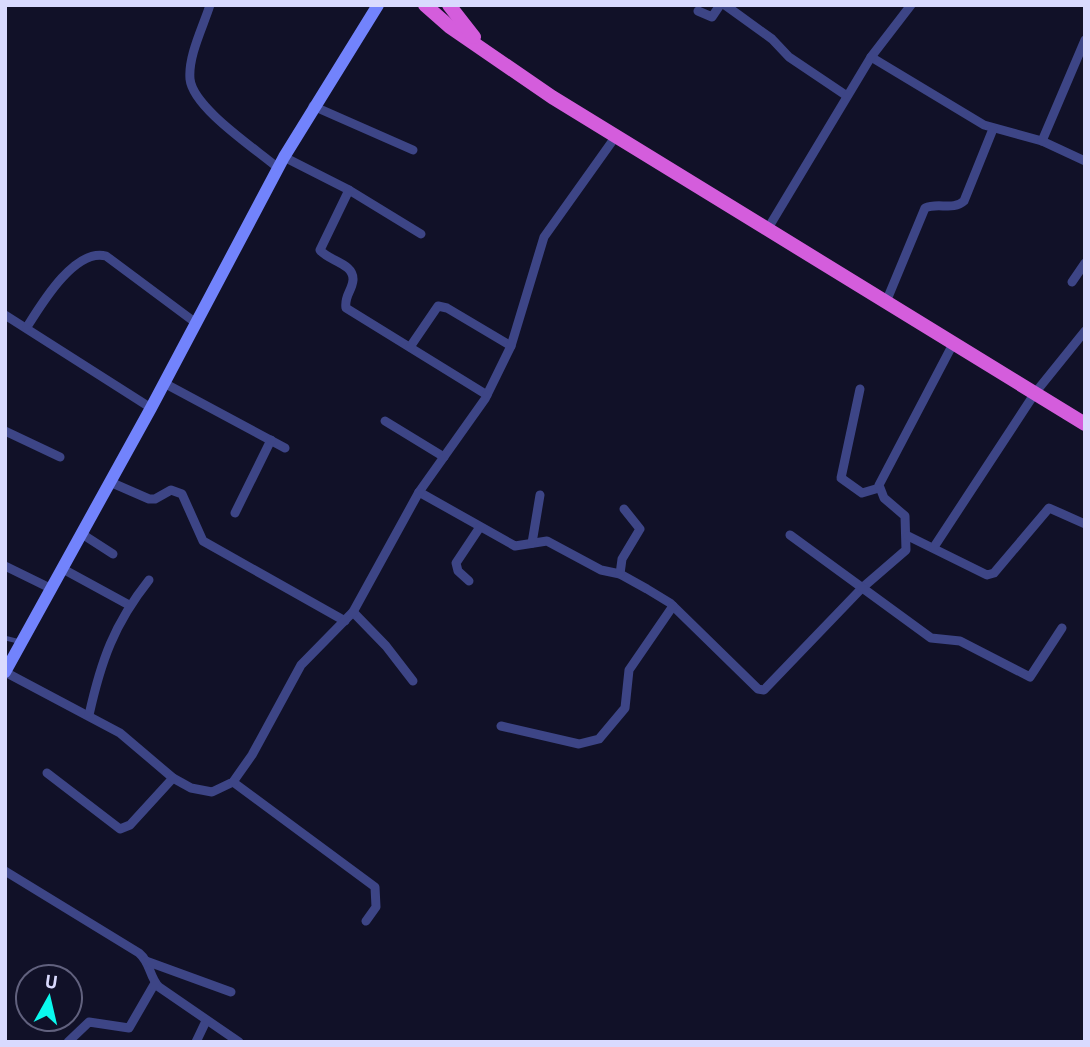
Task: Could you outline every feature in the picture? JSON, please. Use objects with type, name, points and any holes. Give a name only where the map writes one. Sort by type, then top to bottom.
[{"type":"highway","points":[[425,5],[494,58],[616,136],[1085,424]]},
{"type":"highway","points":[[449,5],[494,58]]},
{"type":"main road","points":[[5,672],[151,408],[281,162],[313,106],[378,5]]},
{"type":"street","points":[[211,5],[192,63],[192,89],[207,108],[281,162],[349,190],[421,234]]},
{"type":"street","points":[[698,11],[712,17],[722,5],[772,39],[789,57],[847,96]]},
{"type":"street","points":[[767,230],[871,57],[911,5]]},
{"type":"street","points":[[1042,141],[1085,40]]},
{"type":"street","points":[[871,57],[993,129],[1042,141],[1085,161]]},
{"type":"street","points":[[313,106],[413,150]]},
{"type":"street","points":[[886,302],[925,208],[955,206],[964,201],[993,129]]},
{"type":"street","points":[[5,672],[89,715],[138,746],[173,778],[202,792],[220,790],[233,782],[252,755],[301,665],[353,612],[388,543],[419,492],[487,395],[511,346],[544,237],[616,136]]},
{"type":"street","points":[[349,190],[320,250],[325,257],[346,266],[351,272],[353,280],[345,300],[346,308],[487,395]]},
{"type":"street","points":[[27,327],[73,267],[85,256],[96,253],[106,256],[196,323]]},
{"type":"street","points":[[1072,282],[1085,263]]},
{"type":"street","points":[[410,347],[438,306],[447,308],[511,346]]},
{"type":"street","points":[[5,315],[151,408]]},
{"type":"street","points":[[934,547],[1035,393],[1085,331]]},
{"type":"street","points":[[860,389],[841,478],[862,493],[872,493],[879,488],[953,344]]},
{"type":"street","points":[[164,383],[285,448]]},
{"type":"street","points":[[386,421],[444,457]]},
{"type":"street","points":[[5,431],[60,457]]},
{"type":"street","points":[[235,513],[271,440]]},
{"type":"street","points":[[110,482],[149,499],[155,499],[171,490],[182,494],[203,541],[345,621]]},
{"type":"street","points":[[419,492],[515,546],[532,543],[554,544],[601,570],[620,574],[673,606],[758,689],[764,690],[862,587],[906,550],[908,536],[905,516],[884,498],[879,488]]},
{"type":"street","points":[[532,543],[540,495]]},
{"type":"street","points":[[908,536],[987,575],[994,573],[1049,508],[1085,524]]},
{"type":"street","points":[[620,574],[622,559],[639,529],[624,509]]},
{"type":"street","points":[[469,581],[458,571],[456,563],[480,527]]},
{"type":"street","points":[[82,534],[113,554]]},
{"type":"street","points":[[790,535],[931,638],[960,641],[1030,677],[1062,628]]},
{"type":"street","points":[[5,566],[52,589]]},
{"type":"street","points":[[63,569],[129,605]]},
{"type":"street","points":[[89,715],[105,650],[129,605],[149,580]]},
{"type":"street","points":[[501,726],[579,744],[599,739],[625,708],[629,670],[673,606]]},
{"type":"street","points":[[353,612],[386,646],[413,681]]},
{"type":"street","points":[[47,773],[120,828],[130,825],[173,778]]},
{"type":"street","points":[[233,782],[375,887],[376,907],[366,921]]},
{"type":"street","points":[[5,871],[146,961],[231,992]]},
{"type":"street","points":[[146,961],[155,983],[239,1042]]},
{"type":"street","points":[[68,1042],[89,1022],[129,1028],[155,983]]},
{"type":"street","points":[[196,1042],[206,1021]]},
{"type":"lane","points":[[5,638],[22,642]]}]
